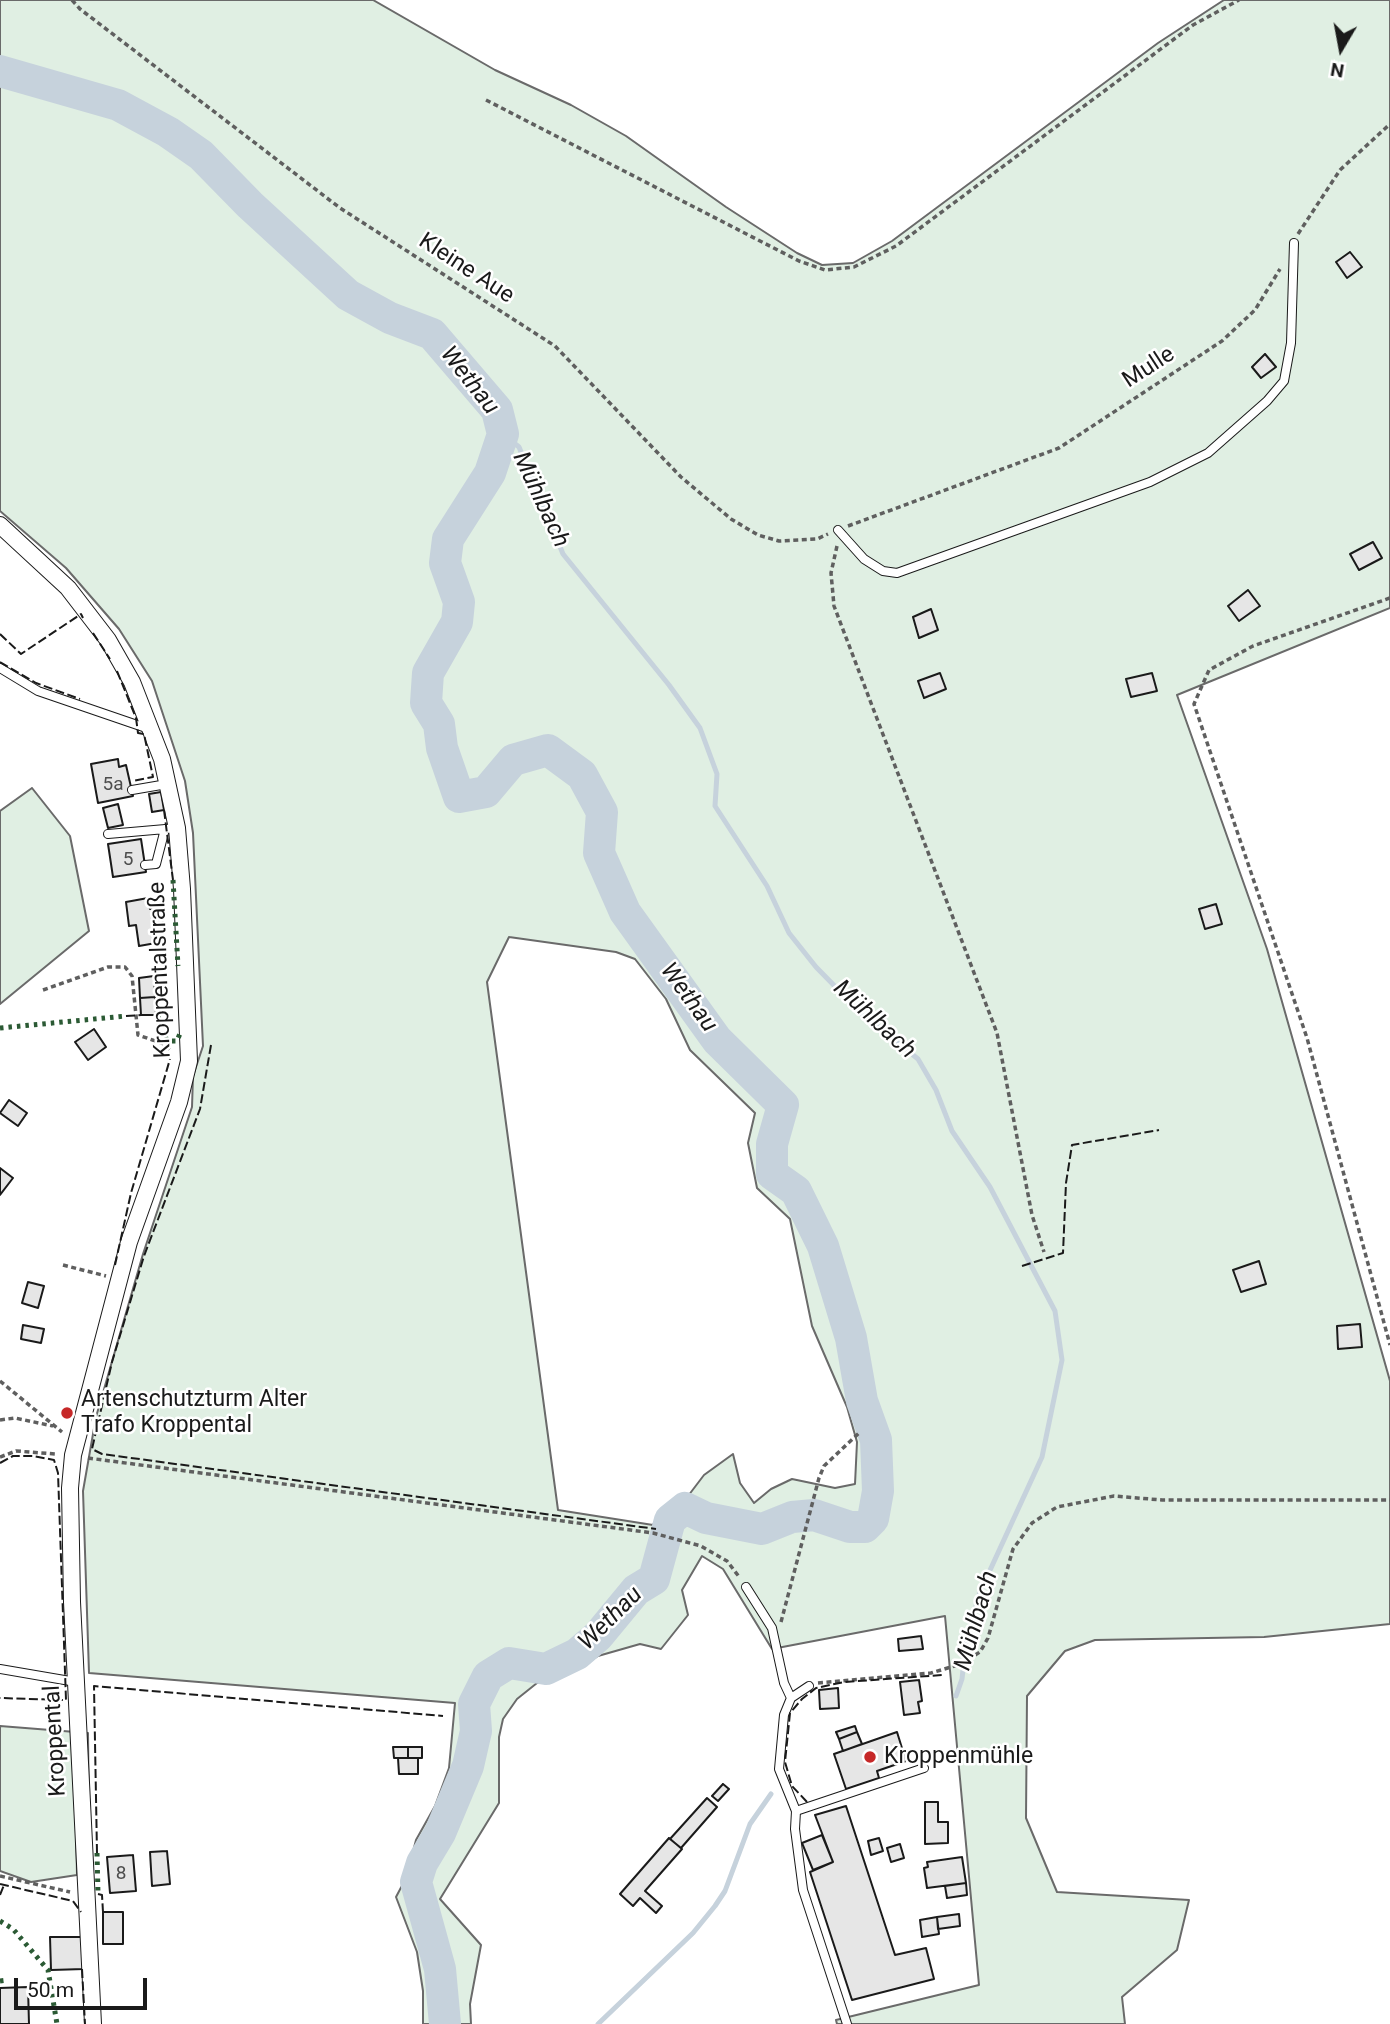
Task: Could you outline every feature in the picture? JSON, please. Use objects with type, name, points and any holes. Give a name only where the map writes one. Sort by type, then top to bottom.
[{"type":"street","name":"Kroppentalstraße","points":[[0,526],[68,587],[108,640],[132,682],[152,730],[167,784],[185,948],[189,1061],[179,1102],[129,1242],[73,1455]]},
{"type":"street","name":"Kroppental","points":[[73,1455],[70,1523],[93,2024]]},
{"type":"lane","points":[[838,530],[864,559],[883,571],[897,573],[1150,482],[1208,453],[1267,401],[1284,381],[1291,343],[1294,243]]},
{"type":"lane","points":[[0,668],[38,691],[152,730]]},
{"type":"lane","points":[[132,790],[167,784]]},
{"type":"lane","points":[[108,834],[171,829],[156,863],[145,865]]},
{"type":"lane","points":[[746,1587],[774,1633],[784,1683],[791,1698]]},
{"type":"lane","points":[[0,1669],[76,1682]]},
{"type":"lane","points":[[809,1686],[791,1698],[784,1715],[779,1769],[796,1811],[794,1829],[803,1890],[847,2024]]},
{"type":"lane","points":[[796,1811],[925,1768]]},
{"type":"path","name":"Kleine Aue","points":[[72,0],[80,9],[340,208],[555,346],[681,477],[731,519],[758,535],[779,541],[817,540],[838,530]]},
{"type":"path","points":[[486,100],[799,261],[825,270],[854,267],[896,246],[1193,25],[1239,0]]},
{"type":"path","name":"Mulle","points":[[838,530],[1059,448],[1222,341],[1255,310],[1340,170],[1390,124]]},
{"type":"path","points":[[838,530],[831,573],[834,606],[997,1032],[1032,1215],[1044,1252]]},
{"type":"path","points":[[1390,598],[1253,646],[1209,670],[1194,704],[1307,1038],[1390,1345]]},
{"type":"path","points":[[43,990],[108,967],[125,967],[132,976],[138,1035],[164,1044],[189,1061]]},
{"type":"path","points":[[64,1265],[95,1273]]},
{"type":"path","points":[[0,1381],[68,1436],[73,1455]]},
{"type":"path","points":[[0,1420],[15,1418],[55,1426]]},
{"type":"path","points":[[774,1633],[780,1628],[811,1502],[824,1466],[860,1432]]},
{"type":"path","points":[[0,1457],[16,1451],[73,1455],[110,1463],[653,1533],[701,1546],[727,1561],[746,1587]]},
{"type":"path","points":[[809,1686],[840,1679],[945,1670],[980,1652],[988,1638],[1013,1549],[1032,1523],[1057,1507],[1114,1496],[1162,1500],[1390,1500]]},
{"type":"path","points":[[0,1876],[67,1892],[88,1891]]},
{"type":"green space","points":[[0,0],[373,0],[495,70],[571,105],[626,136],[726,207],[797,253],[822,265],[853,263],[892,241],[1158,43],[1224,0],[1390,0],[1390,608],[1177,695],[1267,949],[1390,1381],[1390,1624],[1264,1637],[1095,1640],[1065,1651],[1027,1696],[1026,1818],[1057,1892],[1189,1900],[1177,1950],[1122,1997],[1125,2024],[837,2024],[836,2020],[979,1985],[945,1616],[772,1649],[723,1569],[702,1556],[682,1590],[688,1615],[661,1649],[640,1644],[598,1656],[578,1669],[537,1683],[517,1699],[503,1719],[499,1737],[499,1803],[440,1899],[481,1945],[470,2004],[471,2024],[423,2024],[423,1991],[417,1952],[396,1897],[406,1878],[416,1840],[435,1806],[449,1768],[455,1703],[89,1673],[83,1491],[96,1417],[143,1254],[192,1107],[193,1076],[203,1046],[193,833],[185,781],[152,681],[119,629],[66,568],[0,511]],"holes":[[[509,937],[616,952],[635,959],[666,999],[690,1050],[755,1113],[748,1143],[757,1188],[790,1219],[812,1326],[847,1407],[857,1442],[855,1484],[835,1488],[792,1479],[771,1489],[754,1503],[740,1483],[733,1454],[704,1475],[685,1500],[662,1509],[653,1525],[558,1510],[487,982]]]},
{"type":"green space","points":[[32,788],[70,836],[89,931],[0,1004],[0,811]]},
{"type":"green space","points":[[0,1726],[88,1733],[89,1825],[76,1827],[77,1875],[31,1882],[0,1871]]},
{"type":"building","points":[[1350,252],[1362,267],[1347,278],[1336,262]]},
{"type":"building","points":[[1265,354],[1276,367],[1261,378],[1252,367]]},
{"type":"building","points":[[1373,542],[1382,558],[1359,570],[1350,554]]},
{"type":"building","points":[[1248,590],[1260,606],[1239,621],[1228,606]]},
{"type":"building","points":[[931,609],[938,630],[919,638],[913,617]]},
{"type":"building","points":[[940,673],[946,689],[924,698],[918,681]]},
{"type":"building","points":[[1152,673],[1157,691],[1131,697],[1126,679]]},
{"type":"building","points":[[118,759],[119,767],[126,765],[133,796],[98,803],[91,764]]},
{"type":"building","points":[[161,792],[164,810],[152,812],[149,794]]},
{"type":"building","points":[[118,804],[123,825],[108,828],[103,808]]},
{"type":"building","points":[[141,839],[146,872],[113,877],[108,844]]},
{"type":"building","points":[[148,898],[150,909],[161,907],[164,930],[154,931],[156,943],[139,946],[136,925],[129,926],[126,902]]},
{"type":"building","points":[[1216,904],[1222,924],[1205,929],[1199,909]]},
{"type":"building","points":[[154,976],[155,997],[140,998],[139,978]]},
{"type":"building","points":[[155,997],[156,1015],[141,1015],[140,998]]},
{"type":"building","points":[[94,1029],[106,1047],[88,1060],[75,1042]]},
{"type":"building","points":[[9,1100],[27,1113],[18,1126],[0,1113]]},
{"type":"building","points":[[0,1168],[13,1178],[0,1195]]},
{"type":"building","points":[[1259,1261],[1266,1284],[1241,1292],[1233,1270]]},
{"type":"building","points":[[28,1282],[44,1286],[38,1308],[22,1303]]},
{"type":"building","points":[[1360,1324],[1362,1347],[1338,1349],[1337,1326]]},
{"type":"building","points":[[23,1325],[44,1329],[41,1343],[21,1339]]},
{"type":"building","points":[[921,1636],[923,1649],[899,1651],[898,1639]]},
{"type":"building","points":[[919,1680],[922,1701],[918,1702],[920,1713],[904,1715],[900,1682]]},
{"type":"building","points":[[838,1688],[839,1708],[820,1709],[819,1690]]},
{"type":"building","points":[[855,1726],[857,1732],[839,1739],[836,1732]]},
{"type":"building","points":[[857,1732],[862,1744],[843,1751],[839,1739]]},
{"type":"building","name":"Kroppenmühle","points":[[897,1732],[906,1761],[877,1771],[879,1778],[846,1789],[834,1754]]},
{"type":"building","points":[[393,1747],[408,1747],[408,1758],[394,1758]]},
{"type":"building","points":[[408,1747],[422,1747],[422,1758],[408,1758]]},
{"type":"building","points":[[398,1758],[418,1758],[418,1774],[399,1774]]},
{"type":"building","points":[[723,1784],[729,1789],[718,1801],[712,1796]]},
{"type":"building","points":[[707,1798],[717,1807],[681,1848],[670,1839]]},
{"type":"building","points":[[925,1802],[938,1802],[938,1822],[948,1822],[948,1843],[925,1844]]},
{"type":"building","points":[[846,1806],[895,1955],[926,1948],[934,1979],[852,2000],[810,1872],[833,1862],[815,1815]]},
{"type":"building","points":[[822,1835],[833,1862],[813,1870],[802,1843]]},
{"type":"building","points":[[669,1838],[682,1849],[645,1891],[662,1906],[656,1913],[640,1898],[633,1906],[620,1894]]},
{"type":"building","points":[[879,1838],[883,1851],[871,1855],[868,1841]]},
{"type":"building","points":[[900,1844],[904,1858],[891,1862],[887,1848]]},
{"type":"building","points":[[167,1851],[170,1884],[152,1886],[150,1852]]},
{"type":"building","points":[[133,1855],[136,1891],[110,1893],[107,1857]]},
{"type":"building","points":[[962,1857],[966,1883],[927,1888],[924,1868],[928,1867],[927,1862]]},
{"type":"building","points":[[966,1883],[967,1895],[947,1898],[945,1886]]},
{"type":"building","points":[[103,1912],[123,1912],[123,1944],[103,1944]]},
{"type":"building","points":[[959,1914],[960,1926],[938,1929],[937,1917]]},
{"type":"building","points":[[937,1917],[939,1934],[922,1937],[920,1920]]},
{"type":"building","points":[[50,1937],[82,1937],[84,1969],[51,1970]]},
{"type":"building","points":[[28,1987],[29,2024],[0,2024],[0,1988]]},
{"type":"waterway","name":"Wethau","points":[[0,71],[118,105],[168,132],[201,155],[250,205],[348,295],[390,318],[432,334],[497,410],[503,434],[490,473],[448,539],[445,563],[459,602],[457,622],[428,673],[426,703],[439,724],[442,748],[459,797],[486,792],[513,760],[548,750],[582,775],[602,812],[599,853],[625,912],[717,1040],[783,1105],[772,1144],[772,1174],[796,1191],[823,1246],[851,1338],[862,1401],[876,1440],[878,1491],[873,1519],[865,1527],[850,1527],[814,1515],[792,1517],[762,1529],[706,1518],[685,1508],[670,1520],[654,1579],[636,1590],[598,1636],[577,1654],[546,1669],[509,1663],[488,1676],[474,1704],[476,1731],[468,1766],[440,1833],[422,1863],[416,1882],[440,1969],[445,2024]]},
{"type":"waterway","name":"Mühlbach","points":[[503,434],[519,447],[563,554],[669,685],[700,728],[717,774],[715,806],[767,886],[789,933],[816,967],[862,1014],[918,1059],[936,1090],[952,1131],[990,1187],[1055,1311],[1062,1360],[1042,1457],[980,1592],[966,1642],[962,1679],[956,1696]]},
{"type":"waterway","name":"Mühlbach","points":[[598,2024],[693,1933],[715,1906],[725,1891],[750,1824],[771,1794]]},
{"type":"hedge","points":[[173,880],[178,966]]},
{"type":"hedge","points":[[158,998],[159,1034],[170,1041],[177,1041],[181,1031]]},
{"type":"hedge","points":[[0,1028],[126,1016]]},
{"type":"hedge","points":[[97,1853],[98,1894]]},
{"type":"hedge","points":[[0,1921],[13,1929],[48,1970],[57,2024]]},
{"type":"hedge","points":[[0,1981],[8,1980]]},
{"type":"fence","points":[[0,634],[21,654],[81,614],[83,618]]},
{"type":"fence","points":[[93,633],[110,659]]},
{"type":"fence","points":[[0,662],[36,683],[80,699]]},
{"type":"fence","points":[[117,671],[136,718],[138,733],[144,734],[153,777],[132,781]]},
{"type":"fence","points":[[164,810],[173,880]]},
{"type":"fence","points":[[126,1016],[141,1015]]},
{"type":"fence","points":[[211,1045],[200,1109],[144,1256],[112,1362],[92,1449],[102,1454],[656,1529]]},
{"type":"fence","points":[[115,1265],[131,1193],[170,1059]]},
{"type":"fence","points":[[1022,1266],[1063,1253],[1066,1183],[1072,1145],[1159,1130]]},
{"type":"fence","points":[[0,1463],[13,1456],[33,1456],[54,1460],[58,1473],[66,1700],[0,1698]]},
{"type":"fence","points":[[807,1802],[792,1786],[785,1762],[790,1713],[802,1699],[816,1688],[844,1682],[943,1675]]},
{"type":"fence","points":[[97,1853],[94,1686],[443,1716]]},
{"type":"fence","points":[[0,1884],[73,1901],[81,1912]]},
{"type":"fence","points":[[0,1895],[4,1885]]},
{"type":"fence","points":[[98,1894],[102,1895],[103,1912]]},
{"type":"fence","points":[[82,1969],[85,2024]]},
{"type":"place","name":"Artenschutzturm Alter Trafo Kroppental","points":[[67,1413]]},
{"type":"place","name":"Kroppenmühle","points":[[870,1757]]}]
